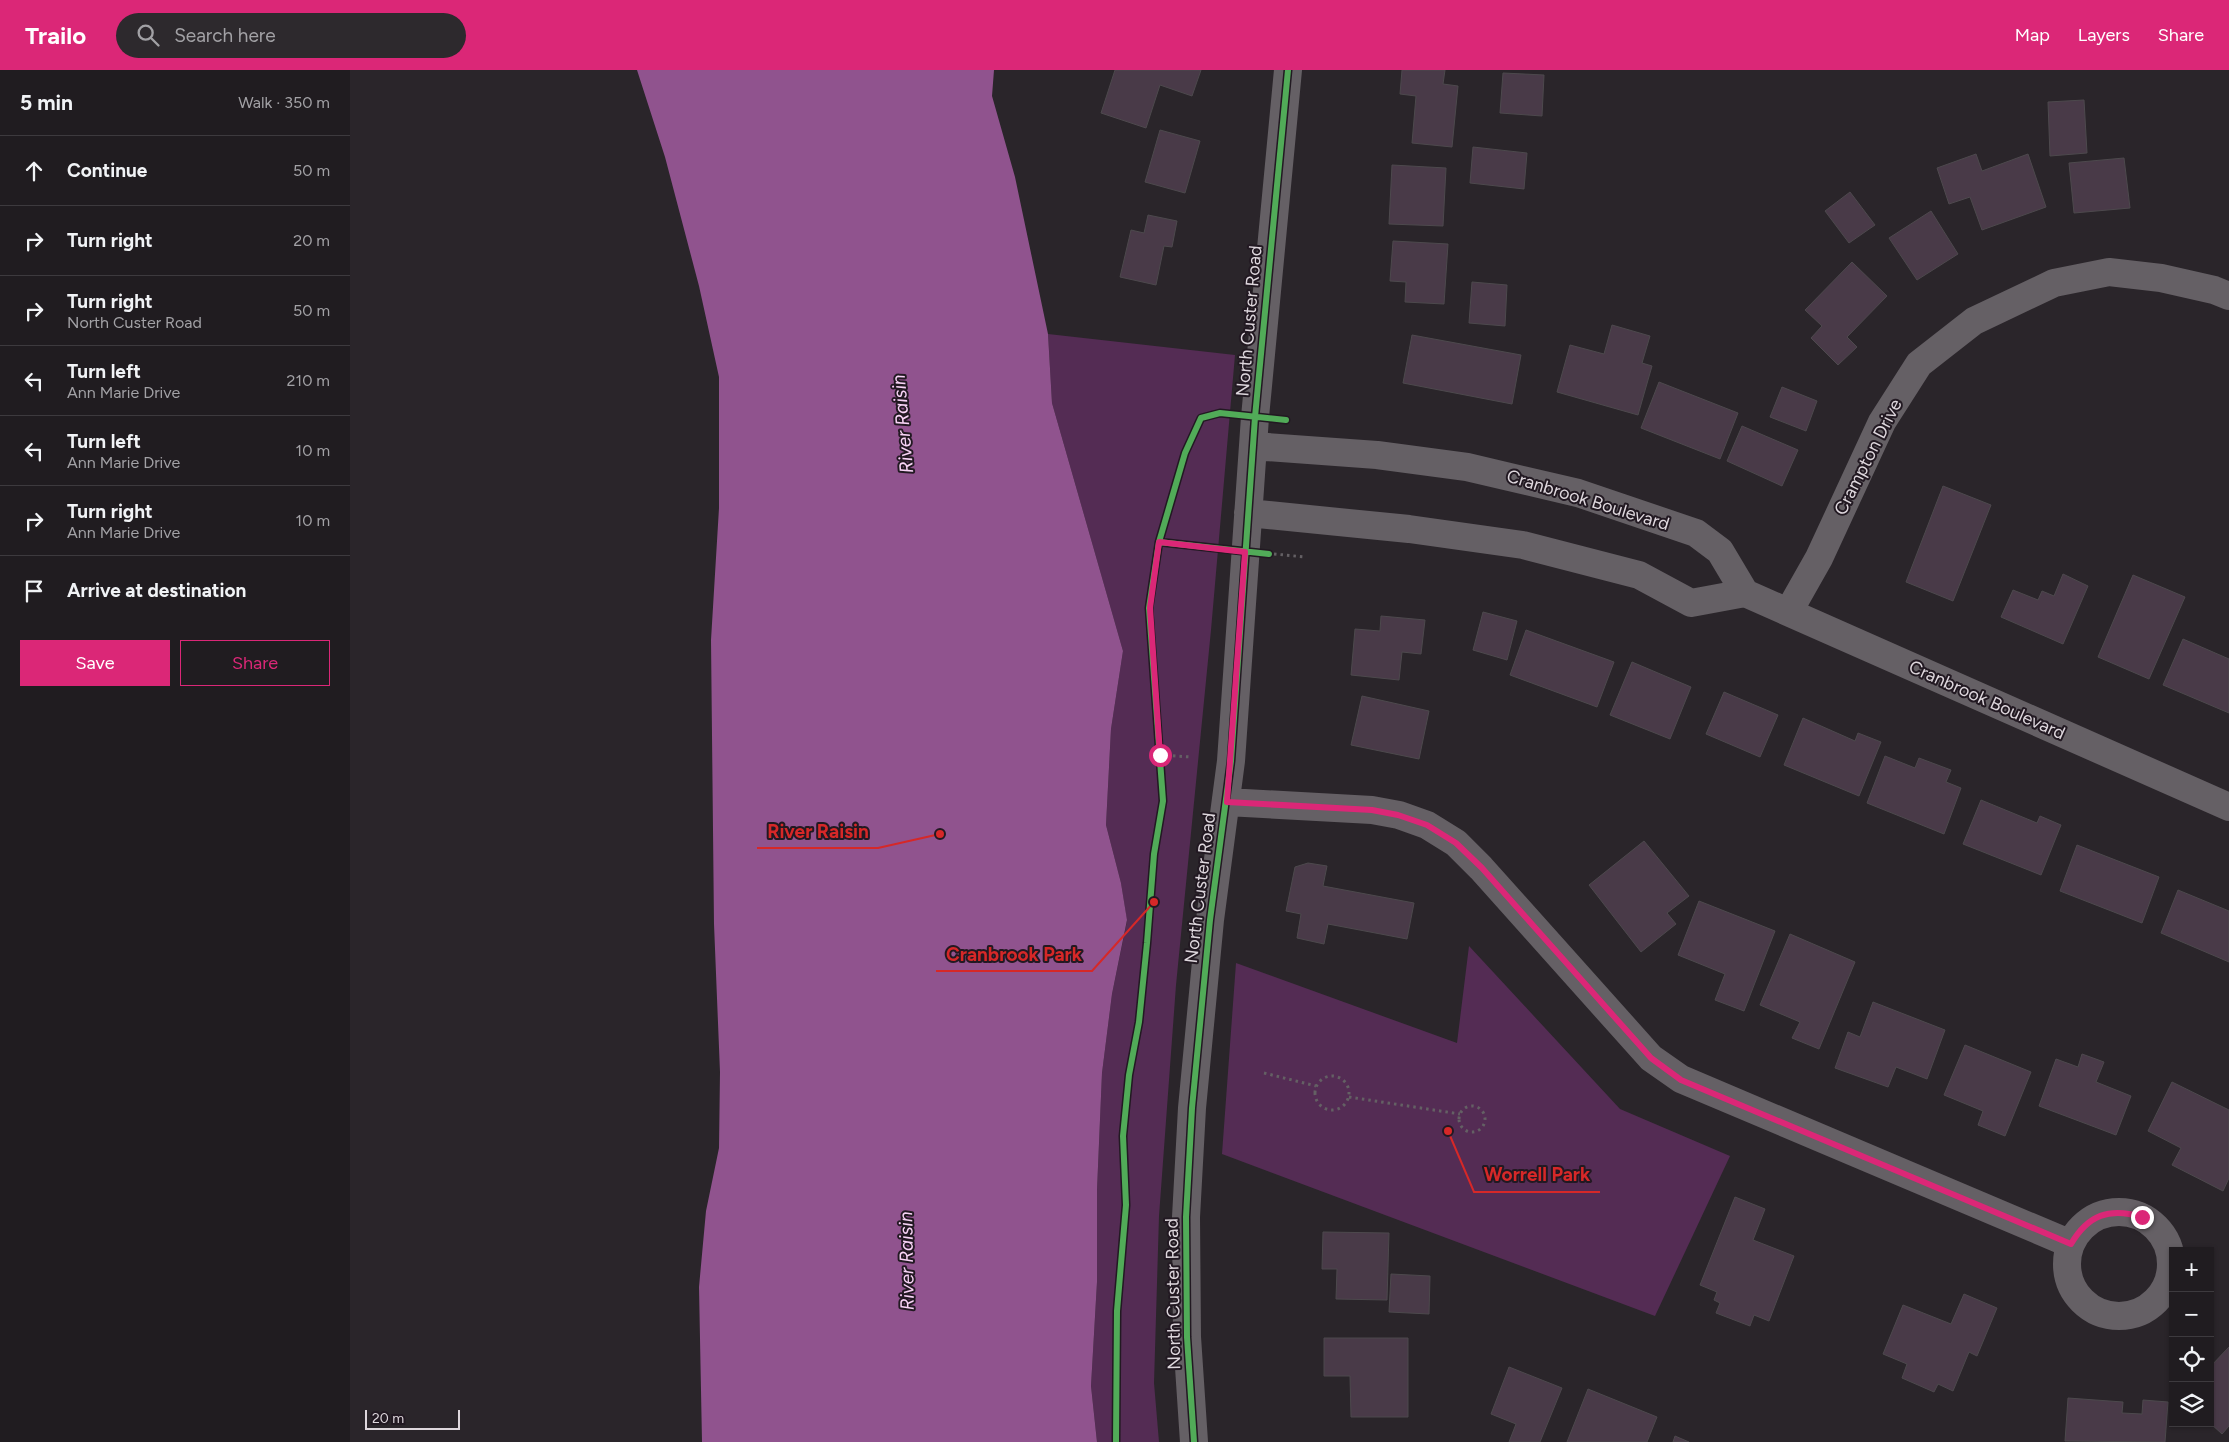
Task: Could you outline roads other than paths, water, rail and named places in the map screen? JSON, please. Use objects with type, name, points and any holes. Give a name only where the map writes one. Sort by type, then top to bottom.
[{"type":"street","name":"North Custer Road","points":[[1194,1442],[1187,1337],[1186,1217],[1192,1108],[1204,976],[1257,553],[1248,513],[1252,446],[1288,70]]},
{"type":"street","name":"Crampton Drive","points":[[1789,611],[1819,558],[1882,422],[1919,364],[1974,321],[2054,283],[2109,272],[2161,278],[2214,290],[2229,296]]},
{"type":"street","name":"Cranbrook Boulevard","points":[[1252,446],[1377,455],[1467,467],[1578,493],[1696,533],[1720,551],[1745,593],[2229,807]]},
{"type":"street","points":[[1248,513],[1409,529],[1523,545],[1639,575],[1691,603],[1745,593]]},
{"type":"street","points":[[1227,802],[1372,810],[1398,815],[1427,825],[1456,843],[1482,868],[1651,1058],[1681,1080],[2071,1244]]},
{"type":"water","points":[[637,70],[994,70],[992,96],[1015,177],[1048,334],[1052,403],[1123,651],[1111,729],[1106,825],[1121,883],[1127,920],[1112,994],[1102,1073],[1097,1190],[1097,1282],[1091,1386],[1097,1442],[702,1442],[699,1287],[706,1211],[719,1148],[720,1072],[714,924],[711,640],[719,508],[719,377],[699,286],[665,157]]},
{"type":"place","name":"River Raisin","points":[[940,834]]},
{"type":"place","name":"Cranbrook Park","points":[[1154,902]]},
{"type":"place","name":"Worrell Park","points":[[1448,1131]]}]
